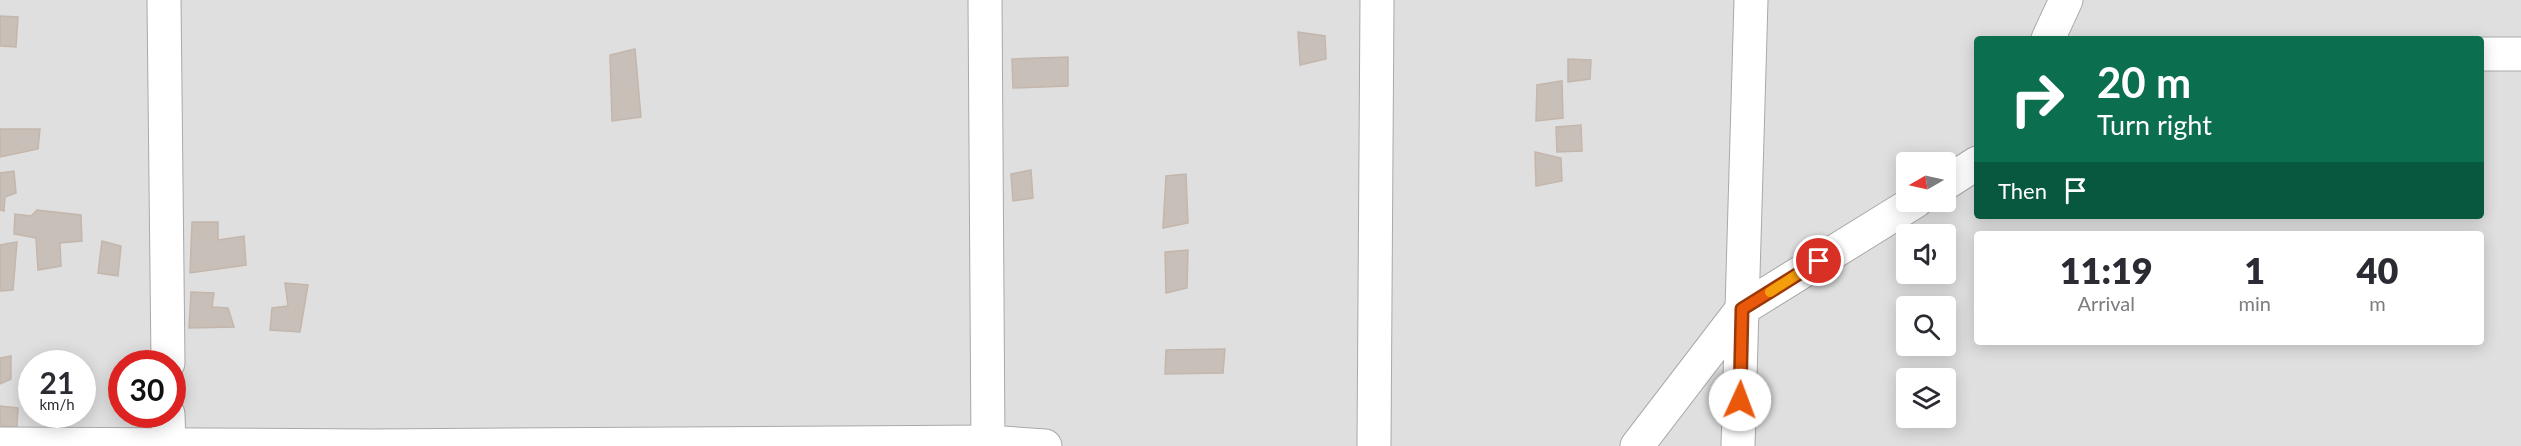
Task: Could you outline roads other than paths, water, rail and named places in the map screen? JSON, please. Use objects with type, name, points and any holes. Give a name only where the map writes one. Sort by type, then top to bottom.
[{"type":"street","points":[[164,0],[168,350]]},
{"type":"street","points":[[985,0],[988,444]]},
{"type":"street","points":[[1374,446],[1377,0]]},
{"type":"street","points":[[1738,446],[1751,0]]},
{"type":"street","points":[[2049,36],[2066,0]]},
{"type":"street","points":[[2484,54],[2521,54]]},
{"type":"street","points":[[1956,177],[1974,165]]},
{"type":"street","points":[[1637,446],[1742,309],[1898,212]]},
{"type":"street","points":[[0,444],[169,435],[1045,446]]}]
